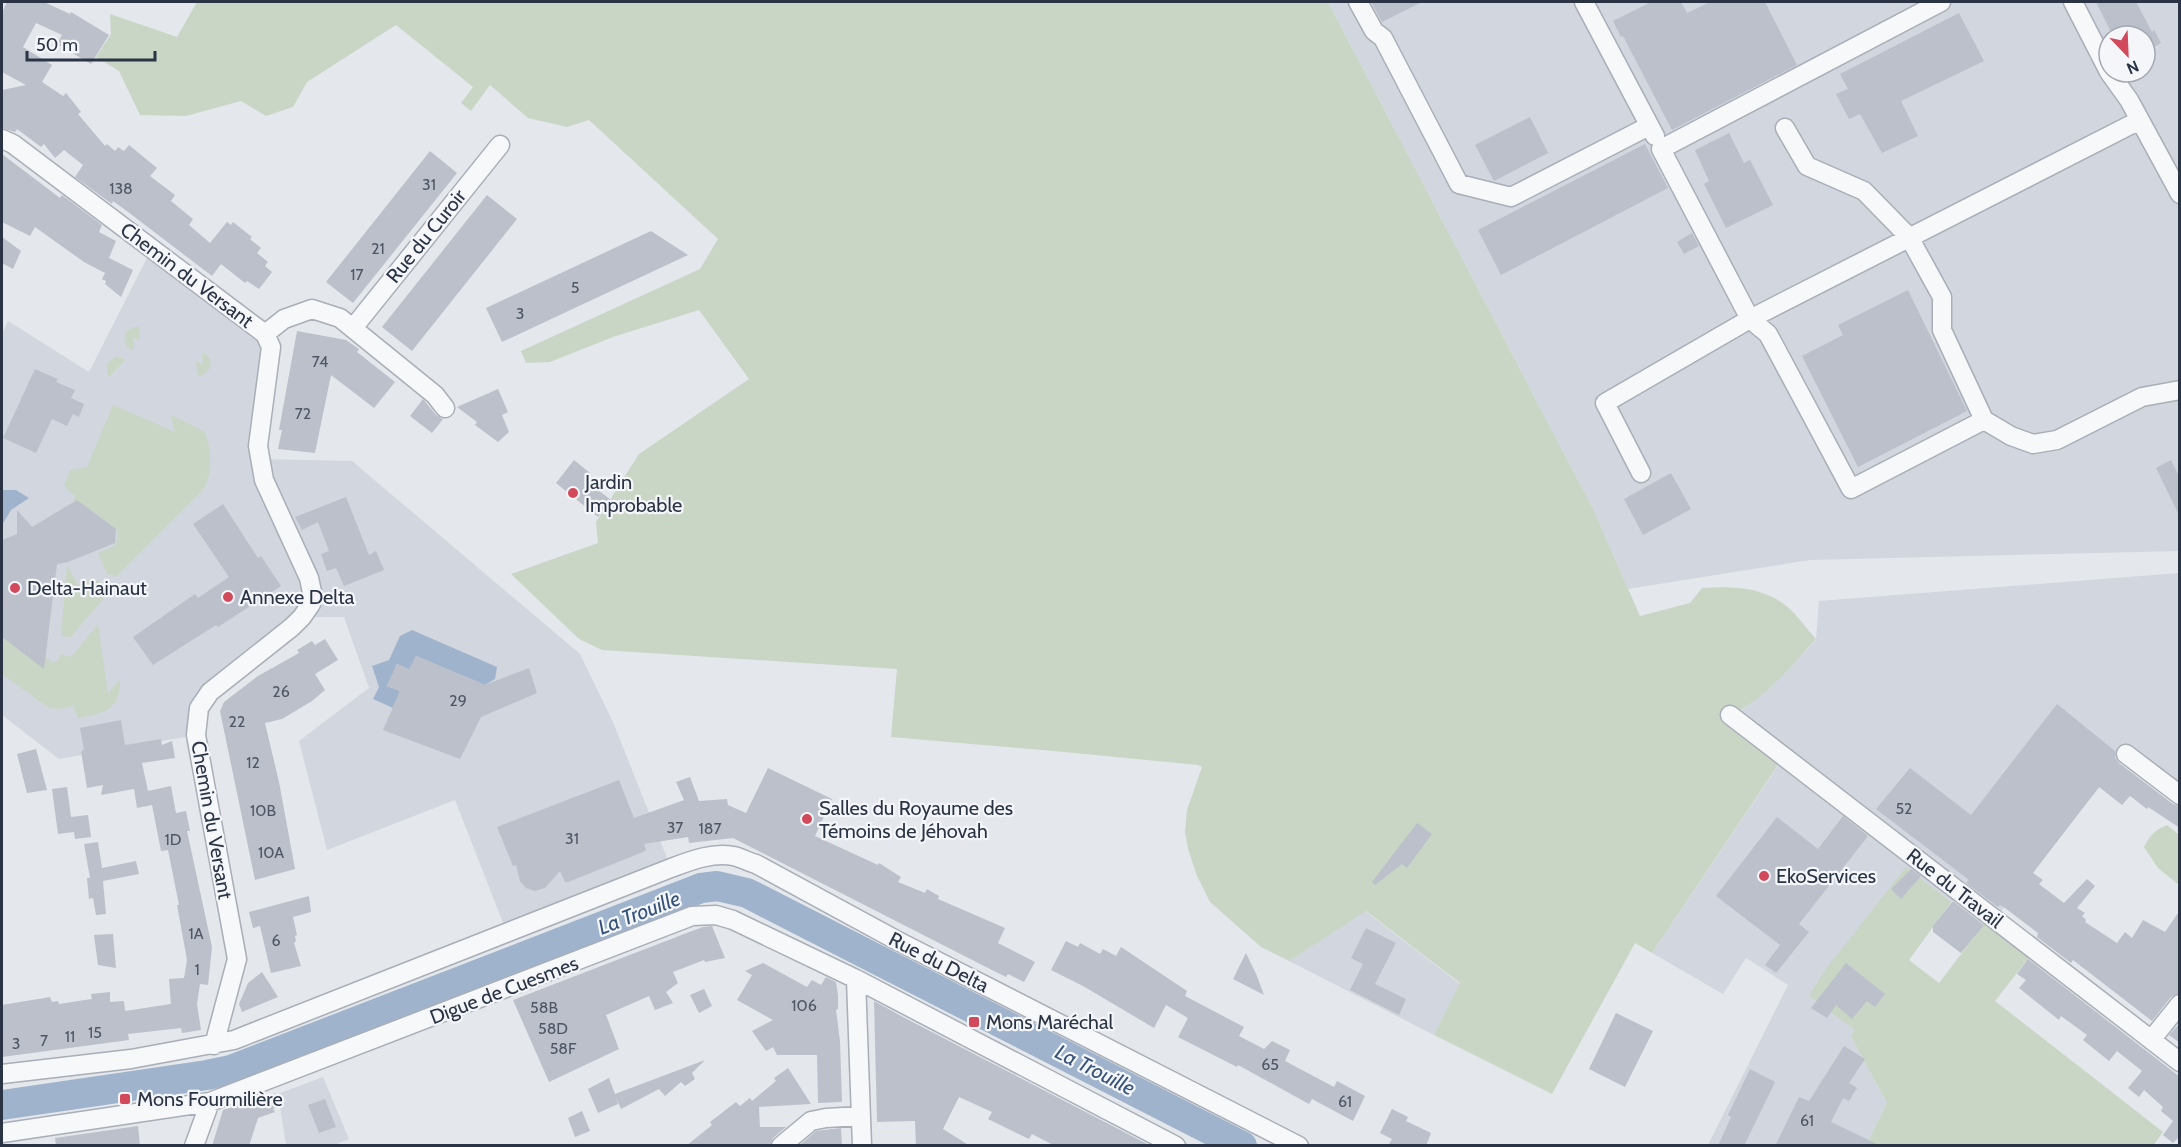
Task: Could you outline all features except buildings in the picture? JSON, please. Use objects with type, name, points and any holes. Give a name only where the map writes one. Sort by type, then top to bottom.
[{"type":"street","points":[[1358,2],[1374,31],[1383,38],[1459,184],[1511,197],[1649,126]]},
{"type":"street","points":[[1584,2],[1750,319],[1768,334],[1851,489],[1984,420]]},
{"type":"street","points":[[1661,148],[1941,2]]},
{"type":"street","points":[[2073,2],[2097,49]]},
{"type":"street","points":[[2118,84],[2129,100],[2180,194]]},
{"type":"street","points":[[1641,473],[1605,403],[1750,319],[2140,120]]},
{"type":"street","points":[[1785,128],[1807,166],[1864,191],[1909,237],[1942,297],[1942,330],[1984,420],[2011,436],[2033,444],[2057,440],[2142,397],[2180,390]]},
{"type":"street","name":"Chemin du Versant","points":[[2,139],[13,144],[266,334],[271,347],[258,446],[264,480],[309,578],[312,592],[311,604],[292,627],[210,692],[200,708],[196,735],[237,959],[214,1045]]},
{"type":"street","name":"Rue du Curoir","points":[[353,328],[500,145]]},
{"type":"street","points":[[266,334],[284,319],[312,309],[340,318],[435,395],[445,408]]},
{"type":"street","name":"Rue du Travail","points":[[1730,714],[2180,1062]]},
{"type":"street","points":[[2126,754],[2180,795]]},
{"type":"street","name":"Rue du Delta","points":[[214,1045],[245,1036],[671,868],[715,855],[733,856],[756,864],[896,940],[1299,1146]]},
{"type":"street","name":"Digue de Cuesmes","points":[[2,1133],[210,1102],[692,916],[716,915],[733,920],[856,979],[1176,1146]]},
{"type":"street","points":[[856,979],[862,1146]]},
{"type":"street","points":[[2151,1040],[2180,1004]]},
{"type":"street","points":[[2,1074],[131,1059],[214,1045]]},
{"type":"street","points":[[194,1146],[210,1102]]},
{"type":"street","points":[[781,1146],[811,1120],[861,1116]]},
{"type":"shaded area","points":[[1328,2],[2179,2],[2179,551],[1810,560],[1628,589],[1593,509]]},
{"type":"shaded area","points":[[152,248],[265,334],[261,459],[352,461],[580,654],[613,722],[671,868],[507,933],[455,800],[327,850],[299,741],[369,688],[344,617],[302,617],[210,692],[196,735],[59,759],[2,715],[2,334],[8,321],[89,372]]},
{"type":"shaded area","points":[[2179,573],[2179,785],[2121,760],[1995,919],[1959,892],[1851,1037],[1887,1103],[1866,1145],[1708,1145],[1788,985],[1746,958],[1723,994],[1652,953],[1784,757],[1730,715],[1743,709],[1769,689],[1816,640],[1819,601]]},
{"type":"shaded area","points":[[1365,911],[1460,984],[1434,1035],[1289,961]]},
{"type":"shaded area","points":[[323,1077],[349,1139],[334,1145],[286,1145],[278,1094]]},
{"type":"green space","points":[[197,2],[1328,2],[1593,509],[1640,616],[1690,603],[1702,588],[1744,588],[1765,594],[1784,604],[1816,639],[1755,701],[1730,715],[1784,756],[1652,953],[1635,943],[1552,1094],[1434,1035],[1460,983],[1366,911],[1289,961],[1261,947],[1210,902],[1197,876],[1185,832],[1187,810],[1202,767],[1198,765],[891,737],[897,669],[602,650],[579,639],[511,574],[598,543],[596,522],[639,454],[749,379],[699,310],[613,337],[550,362],[526,363],[521,351],[700,269],[718,239],[589,120],[567,127],[528,118],[490,85],[471,111],[461,103],[473,87],[396,25],[307,82],[293,107],[266,116],[241,101],[186,116],[140,115],[119,71],[96,57],[111,34],[110,14],[177,37]]},
{"type":"green space","points":[[134,327],[139,327],[140,340],[133,338],[134,351],[128,347],[125,334]]},
{"type":"green space","points":[[202,352],[210,358],[210,365],[207,372],[198,376],[196,362],[203,364]]},
{"type":"green space","points":[[115,357],[126,359],[109,377],[107,364]]},
{"type":"green space","points":[[113,405],[175,432],[171,415],[204,431],[209,445],[210,460],[210,468],[203,490],[116,577],[107,574],[98,553],[116,545],[118,531],[73,500],[75,496],[64,486],[70,470],[87,467]]},
{"type":"green space","points":[[67,565],[78,585],[92,578],[110,587],[108,593],[71,637],[61,636]]},
{"type":"green space","points":[[2,624],[53,663],[59,660],[60,654],[71,657],[98,624],[108,693],[120,680],[114,704],[103,712],[78,718],[73,706],[49,708],[2,674]]},
{"type":"green space","points":[[2167,825],[2179,835],[2179,885],[2158,868],[2144,847],[2153,833]]},
{"type":"green space","points":[[1906,867],[1951,902],[1909,960],[1939,983],[1990,916],[2035,950],[1995,1001],[2163,1132],[2153,1146],[1866,1145],[1887,1103],[1851,1037],[1855,1030],[1809,996],[1825,970]]},
{"type":"water","points":[[2,490],[16,490],[29,498],[11,510],[2,525]]},
{"type":"water","points":[[412,630],[497,667],[495,679],[485,685],[416,656],[410,670],[397,664],[387,686],[400,691],[393,708],[373,699],[379,687],[372,666],[389,660],[400,636]]},
{"type":"waterway","name":"La Trouille","points":[[2,1105],[231,1070],[701,888],[717,886],[747,893],[1242,1146]]},
{"type":"place","name":"Jardin Improbable","points":[[573,493]]},
{"type":"place","name":"Delta-Hainaut","points":[[15,588]]},
{"type":"place","name":"Annexe Delta","points":[[228,597]]},
{"type":"place","name":"Salles du Royaume des Témoins de Jéhovah","points":[[807,819]]},
{"type":"place","name":"EkoServices","points":[[1764,876]]},
{"type":"place","name":"Mons Maréchal","points":[[974,1022]]},
{"type":"place","name":"Mons Fourmilière","points":[[125,1099]]}]
